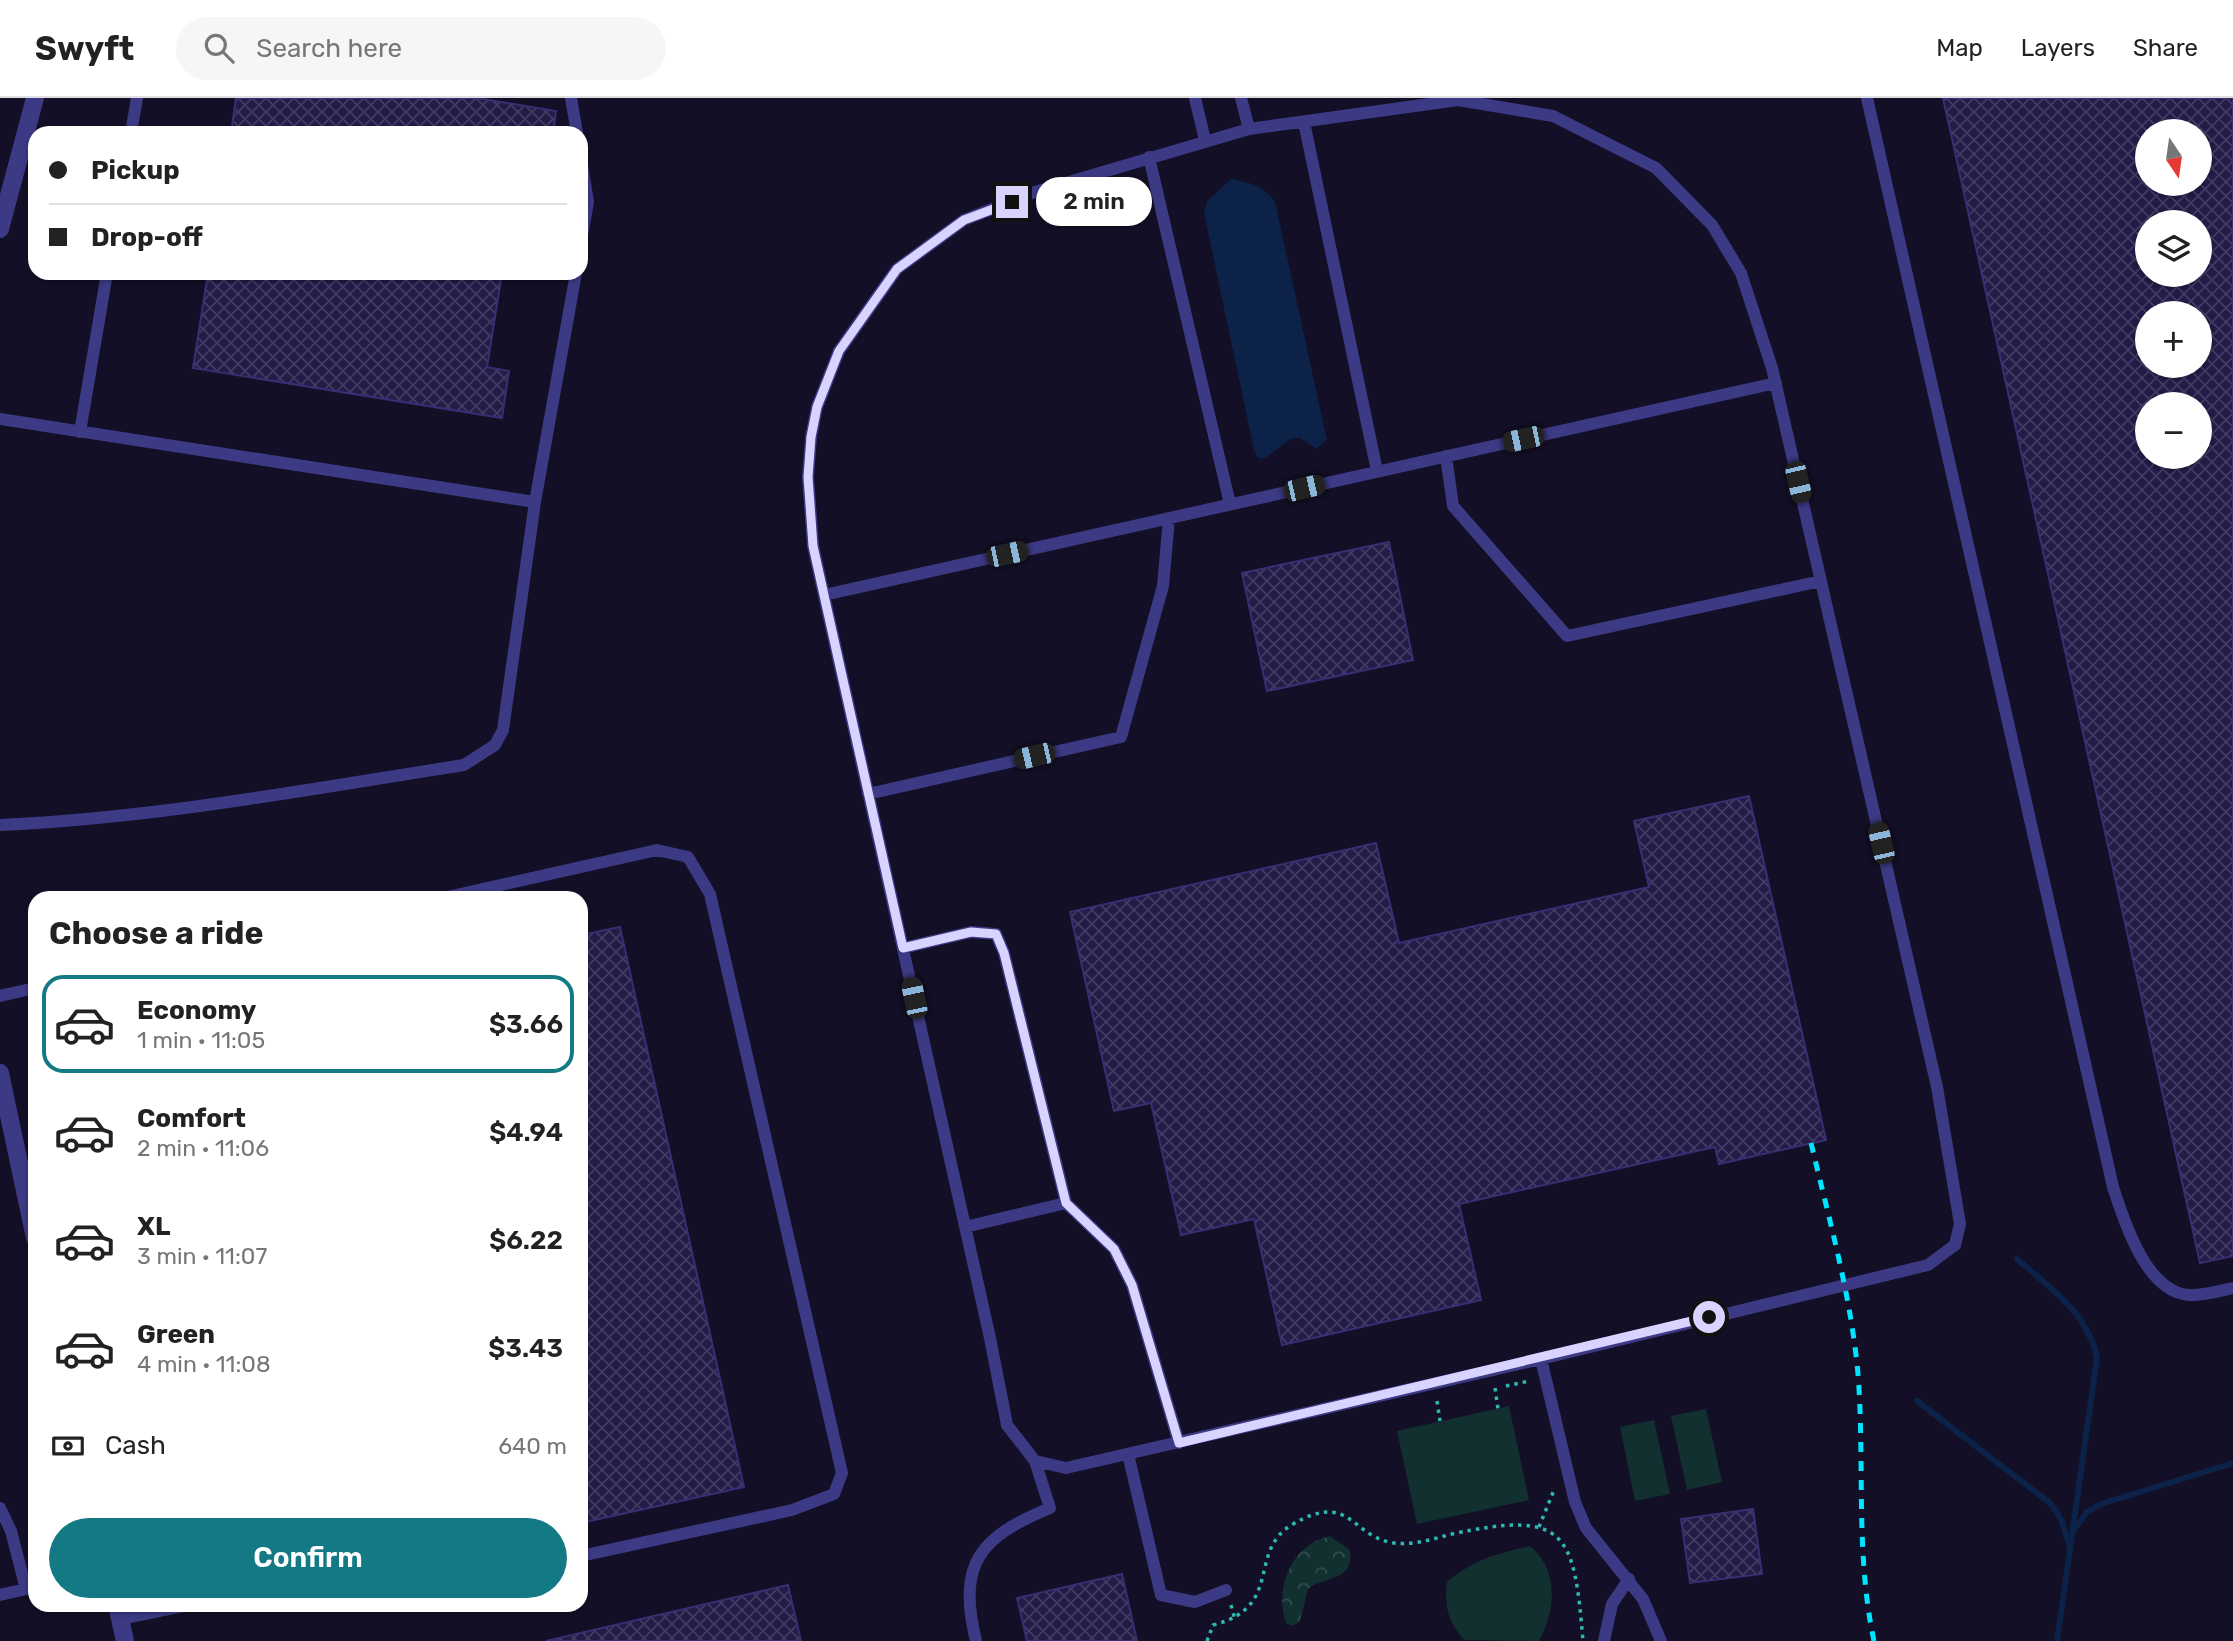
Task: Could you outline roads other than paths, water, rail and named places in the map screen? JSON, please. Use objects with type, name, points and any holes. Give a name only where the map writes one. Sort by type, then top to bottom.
[{"type":"street","points":[[0,229],[35,98]]},
{"type":"street","points":[[0,1073],[28,1205]]},
{"type":"street","points":[[118,1612],[125,1641]]},
{"type":"lane","points":[[132,126],[137,98]]},
{"type":"lane","points":[[571,98],[576,126]]},
{"type":"lane","points":[[1195,98],[1205,140]]},
{"type":"lane","points":[[1241,98],[1249,129]]},
{"type":"lane","points":[[1867,98],[2113,1187],[2128,1235],[2152,1272],[2171,1289],[2188,1295],[2233,1288]]},
{"type":"lane","points":[[976,1641],[969,1610],[973,1569],[991,1539],[1016,1522],[1050,1508],[1035,1461],[1007,1425],[813,546],[808,477],[817,407],[839,351],[897,269],[964,220],[1035,192],[1249,129],[1458,100],[1553,116],[1656,168],[1712,225],[1741,273],[1776,383],[1937,1087],[1960,1224],[1955,1245],[1928,1265],[1541,1359],[1066,1468],[1035,1461]]},
{"type":"lane","points":[[1304,122],[1377,471]]},
{"type":"lane","points":[[1149,158],[1230,504]]},
{"type":"lane","points":[[80,432],[106,280]]},
{"type":"lane","points":[[0,825],[61,822],[214,804],[464,765],[495,745],[503,730],[535,502],[575,280]]},
{"type":"lane","points":[[824,594],[1776,383]]},
{"type":"lane","points":[[0,419],[535,502]]},
{"type":"lane","points":[[1446,456],[1453,506],[1567,636],[1821,581]]},
{"type":"lane","points":[[868,794],[1121,737],[1163,586],[1169,518]]},
{"type":"lane","points":[[474,891],[657,850],[688,857],[710,894],[842,1474],[834,1494],[792,1510],[588,1554]]},
{"type":"lane","points":[[903,948],[971,932],[996,934],[1004,953],[1066,1203],[1114,1249],[1132,1285],[1179,1443]]},
{"type":"lane","points":[[0,996],[28,990]]},
{"type":"lane","points":[[965,1227],[1066,1203]]},
{"type":"lane","points":[[1541,1359],[1575,1502],[1586,1528],[1643,1599],[1661,1641]]},
{"type":"lane","points":[[1128,1454],[1161,1595],[1195,1602],[1226,1590]]},
{"type":"lane","points":[[0,1508],[28,1579]]},
{"type":"lane","points":[[1604,1641],[1612,1604],[1629,1580]]},
{"type":"lane","points":[[0,1595],[28,1589]]},
{"type":"water","points":[[1231,179],[1256,186],[1275,202],[1327,440],[1316,449],[1300,438],[1290,439],[1266,458],[1258,458],[1254,450],[1204,213],[1207,201]]},
{"type":"waterway","points":[[2017,1259],[2066,1302],[2085,1328],[2097,1358],[2057,1641]]},
{"type":"waterway","points":[[1917,1401],[2050,1503],[2061,1519],[2069,1543]]},
{"type":"waterway","points":[[2074,1530],[2087,1512],[2101,1504],[2233,1463]]},
{"type":"railway","points":[[1811,1143],[1839,1258],[1855,1345],[1860,1407],[1864,1575],[1874,1641]]}]
